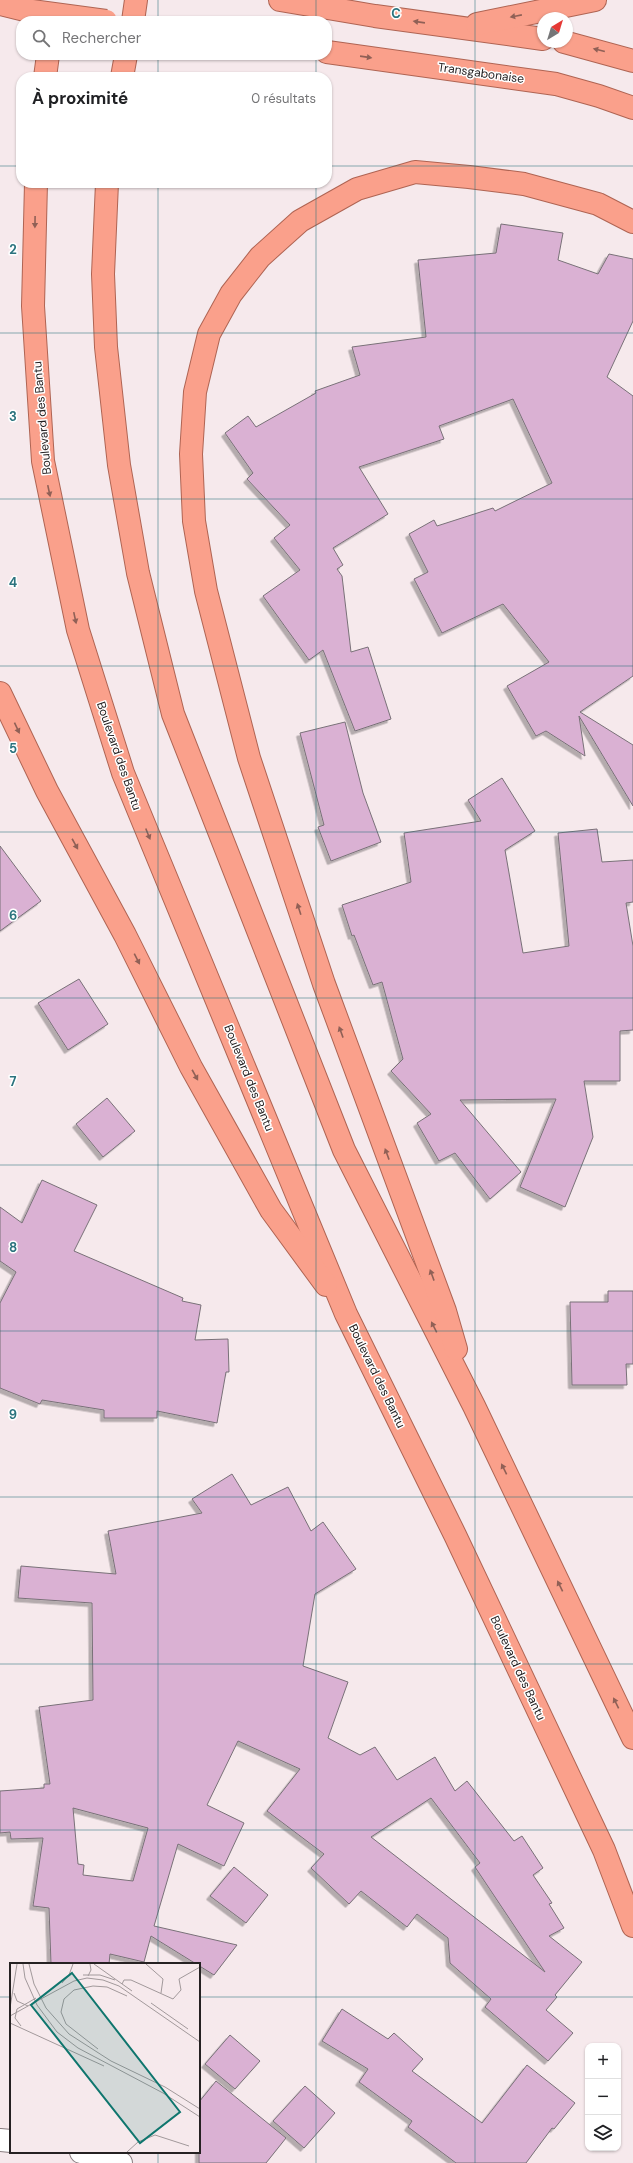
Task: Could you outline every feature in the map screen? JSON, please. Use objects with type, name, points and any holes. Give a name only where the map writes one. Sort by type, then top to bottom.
[{"type":"highway","points":[[55,16],[59,0]]},
{"type":"highway","points":[[133,16],[136,0]]},
{"type":"highway","points":[[280,0],[375,16],[537,38]]},
{"type":"highway","points":[[458,27],[595,0]]},
{"type":"highway","points":[[0,4],[25,10],[69,16]]},
{"type":"highway","points":[[573,44],[633,61]]},
{"type":"highway","name":"Transgabonaise","points":[[332,53],[556,84],[599,96],[633,108]]},
{"type":"highway","points":[[46,72],[47,60]]},
{"type":"highway","points":[[123,72],[125,60]]},
{"type":"highway","points":[[556,84],[585,84],[633,98]]},
{"type":"highway","points":[[474,1406],[445,1311],[324,984],[249,758],[206,591],[194,521],[191,454],[195,392],[209,334],[236,288],[260,257],[300,220],[357,189],[415,172],[469,177],[524,184],[598,204],[633,222]]},
{"type":"highway","name":"Boulevard des Bantu","points":[[36,188],[33,306],[43,461],[78,630],[122,773],[346,1314],[455,1535],[604,1850],[633,1926]]},
{"type":"highway","points":[[107,188],[103,274],[106,348],[119,465],[138,573],[173,714],[344,1150],[474,1406],[633,1738]]},
{"type":"highway","points":[[0,693],[46,791],[125,935],[191,1067],[271,1210],[346,1314]]},
{"type":"street","points":[[0,2140],[10,2142]]},
{"type":"street","points":[[84,2153],[121,2163]]},
{"type":"building","points":[[501,224],[563,233],[558,260],[598,274],[609,254],[633,259],[633,321],[607,377],[633,396],[633,676],[580,712],[633,745],[633,806],[579,716],[585,756],[546,731],[536,736],[507,686],[549,662],[503,604],[442,633],[414,579],[428,572],[409,534],[434,520],[437,526],[493,508],[495,511],[552,483],[513,399],[439,426],[444,439],[359,467],[388,514],[333,548],[343,565],[337,569],[342,576],[351,652],[368,647],[391,719],[355,731],[323,650],[309,660],[263,596],[300,570],[274,538],[290,525],[247,479],[253,473],[225,433],[248,416],[256,427],[316,393],[315,391],[360,375],[352,347],[426,337],[418,260],[496,253]]},
{"type":"building","points":[[345,722],[363,793],[381,842],[331,861],[318,827],[324,825],[300,733]]},
{"type":"building","points":[[502,778],[535,831],[505,850],[523,953],[569,946],[558,833],[597,829],[602,862],[633,860],[633,902],[626,903],[633,946],[633,1030],[620,1031],[620,1081],[584,1081],[593,1137],[565,1207],[520,1187],[556,1099],[460,1100],[521,1172],[490,1199],[455,1153],[439,1161],[417,1123],[431,1114],[391,1071],[403,1059],[382,982],[373,985],[354,935],[352,936],[342,905],[411,882],[404,833],[481,821],[468,800]]},
{"type":"building","points":[[0,846],[41,901],[0,931]]},
{"type":"building","points":[[79,979],[108,1024],[68,1050],[38,1003]]},
{"type":"building","points":[[107,1098],[135,1131],[103,1157],[76,1124]]},
{"type":"building","points":[[42,1180],[97,1205],[74,1251],[183,1298],[182,1301],[201,1305],[195,1340],[228,1339],[229,1372],[226,1372],[217,1423],[157,1411],[157,1418],[104,1418],[104,1410],[42,1400],[40,1404],[0,1388],[0,1303],[16,1272],[0,1261],[0,1207],[22,1223]]},
{"type":"building","points":[[608,1291],[633,1291],[633,1364],[626,1364],[627,1385],[572,1385],[570,1302],[608,1302]]},
{"type":"building","points":[[232,1474],[251,1505],[288,1487],[311,1531],[323,1522],[356,1569],[315,1594],[303,1666],[348,1682],[328,1738],[360,1755],[375,1747],[397,1780],[435,1757],[455,1791],[467,1781],[514,1841],[522,1836],[543,1868],[533,1875],[552,1903],[549,1904],[564,1928],[549,1936],[582,1962],[555,1995],[557,1997],[546,2010],[573,2033],[548,2061],[485,2007],[491,1999],[450,1963],[448,1938],[417,1914],[407,1927],[361,1891],[349,1904],[311,1868],[324,1854],[267,1811],[300,1769],[238,1741],[207,1805],[244,1823],[224,1866],[178,1844],[154,1926],[237,1945],[214,1975],[200,1966],[200,1963],[195,1963],[151,1936],[144,1962],[110,1954],[109,1963],[51,1963],[49,1908],[33,1906],[43,1838],[11,1839],[10,1832],[0,1833],[0,1791],[44,1788],[44,1784],[50,1784],[39,1707],[93,1700],[92,1603],[18,1598],[21,1566],[116,1574],[108,1531],[202,1513],[192,1499]],"holes":[[[431,1798],[480,1863],[475,1867],[545,1972],[371,1837]],[[73,1808],[148,1828],[133,1881],[83,1875],[84,1865],[78,1864]]]},
{"type":"building","points":[[234,1867],[268,1895],[246,1923],[210,1896]]},
{"type":"building","points":[[342,2009],[388,2039],[394,2033],[423,2059],[412,2071],[482,2123],[527,2065],[575,2103],[554,2129],[552,2128],[526,2163],[456,2163],[408,2127],[412,2121],[359,2082],[368,2069],[322,2041]]},
{"type":"building","points":[[230,2035],[260,2061],[235,2089],[205,2064]]},
{"type":"building","points":[[216,2081],[286,2138],[266,2163],[199,2163],[200,2101]]},
{"type":"building","points":[[305,2086],[335,2113],[304,2148],[273,2121]]}]
